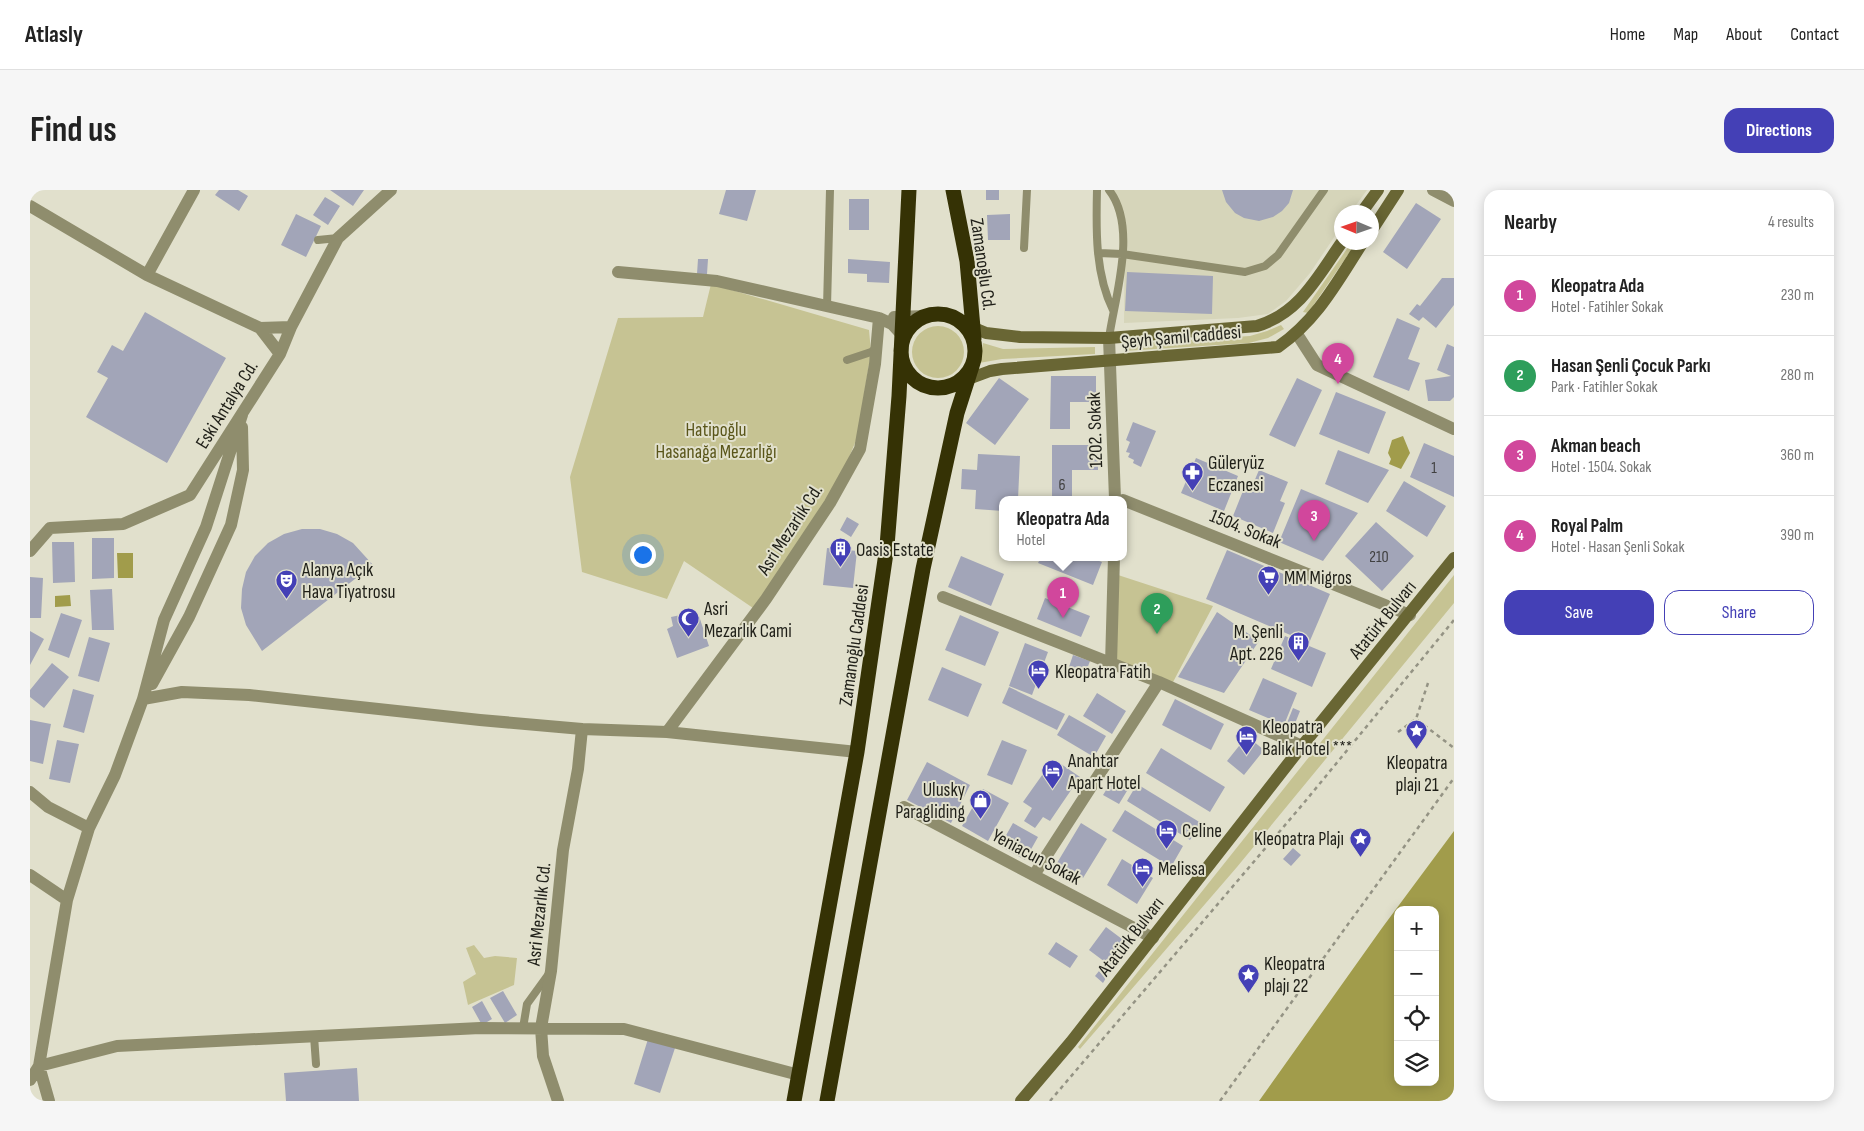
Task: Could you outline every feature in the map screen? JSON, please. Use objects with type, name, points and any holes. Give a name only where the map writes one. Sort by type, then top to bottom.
[{"type":"highway","name":"Zamanoğlu Caddesi","points":[[794,1101],[857,752],[887,546],[901,352],[909,190]]},
{"type":"highway","name":"Zamanoğlu Cd.","points":[[953,190],[967,261],[967,325],[974,343],[975,355],[965,376]]},
{"type":"highway","points":[[965,376],[937,388],[919,383],[907,369],[901,352],[903,340],[908,329],[917,321],[928,316],[940,314],[967,325]]},
{"type":"highway","points":[[827,1101],[923,569],[965,376]]},
{"type":"main road","points":[[1367,205],[1378,190]]},
{"type":"main road","points":[[1379,219],[1398,190]]},
{"type":"main road","name":"Şeyh Şamil caddesi","points":[[967,325],[986,333],[1020,337],[1109,338],[1257,326],[1271,322],[1290,311],[1308,290],[1336,250]]},
{"type":"main road","name":"Şeyh Şamil caddesi","points":[[965,376],[1002,369],[1278,347],[1297,334],[1314,317],[1358,250]]},
{"type":"main road","points":[[1290,311],[1297,334]]},
{"type":"main road","name":"Atatürk Bulvarı","points":[[1021,1101],[1153,938],[1302,746],[1410,615],[1454,558]]},
{"type":"street","points":[[147,275],[194,190]]},
{"type":"street","name":"Eski Antalya Cd.","points":[[30,551],[50,528],[123,524],[190,495],[280,354],[291,327],[338,238],[391,190]]},
{"type":"street","points":[[1432,190],[1454,201]]},
{"type":"street","points":[[30,206],[147,275],[260,328],[291,327]]},
{"type":"street","points":[[618,272],[717,281],[879,318],[892,324],[902,335]]},
{"type":"street","points":[[879,318],[928,316]]},
{"type":"street","name":"Asri Mezarlık Cd.","points":[[667,732],[766,599],[830,503],[860,449],[875,364],[879,318]]},
{"type":"street","points":[[260,328],[280,354]]},
{"type":"street","points":[[1297,334],[1317,365],[1454,430]]},
{"type":"street","name":"1202. Sokak","points":[[1109,338],[1119,496]]},
{"type":"street","points":[[143,699],[189,617],[231,525],[243,470],[242,415]]},
{"type":"street","points":[[30,1080],[39,1066],[67,900],[89,828],[115,775],[143,699],[164,620],[206,527],[242,415]]},
{"type":"street","name":"1504. Sokak","points":[[1127,502],[1410,615]]},
{"type":"street","points":[[1111,664],[1114,561]]},
{"type":"street","points":[[943,597],[1159,682],[1302,746]]},
{"type":"street","points":[[1034,875],[1159,682]]},
{"type":"street","points":[[143,699],[182,692],[249,695],[582,729],[667,732],[857,752]]},
{"type":"street","name":"Asri Mezarlık Cd.","points":[[558,1101],[544,1056],[541,1028],[551,971],[563,850],[578,769],[582,729]]},
{"type":"street","points":[[30,792],[48,807],[89,828]]},
{"type":"street","name":"Yeniacun Sokak","points":[[904,807],[1153,938]]},
{"type":"street","points":[[30,874],[67,900]]},
{"type":"street","points":[[39,1066],[117,1046],[480,1028],[541,1028],[624,1029],[799,1075]]},
{"type":"street","points":[[39,1066],[49,1101]]},
{"type":"lane","points":[[827,306],[830,190]]},
{"type":"lane","points":[[1024,248],[1027,190]]},
{"type":"lane","points":[[1097,190],[1102,283],[1113,310]]},
{"type":"lane","points":[[1109,190],[1120,212],[1122,254],[1120,278],[1109,338]]},
{"type":"lane","points":[[1099,253],[1122,254],[1238,271],[1258,270],[1278,255],[1324,190]]},
{"type":"lane","points":[[318,240],[338,238]]},
{"type":"lane","points":[[847,360],[871,352],[876,348]]},
{"type":"lane","points":[[523,1028],[527,1004],[551,971]]},
{"type":"lane","points":[[314,1036],[316,1064]]},
{"type":"path","points":[[1050,1101],[1303,804],[1454,620]]},
{"type":"path","points":[[1398,732],[1416,719],[1428,683]]},
{"type":"path","points":[[1416,719],[1454,748]]},
{"type":"path","points":[[1220,1101],[1454,778]]},
{"type":"shaded area","points":[[1111,190],[1367,190],[1356,205],[1334,205],[1334,237],[1310,273],[1286,301],[1268,314],[1238,318],[1124,323],[1125,231]]},
{"type":"shaded area","points":[[1403,436],[1410,453],[1401,469],[1389,464],[1391,459],[1388,453],[1392,440]]},
{"type":"shaded area","points":[[117,553],[133,553],[133,578],[118,578]]},
{"type":"shaded area","points":[[70,595],[71,606],[55,607],[55,596]]},
{"type":"shaded area","points":[[1454,831],[1454,1101],[1259,1101],[1394,912],[1394,1086],[1439,1086],[1439,906],[1398,906]]},
{"type":"green space","points":[[1346,250],[1351,250],[1308,313],[1303,312]]},
{"type":"green space","name":"Hatipoğlu Hasanağa Mezarlığı","points":[[711,284],[869,330],[871,352],[857,438],[845,467],[804,538],[753,608],[684,561],[667,599],[582,572],[570,477],[618,318],[703,317]]},
{"type":"green space","points":[[1281,325],[1284,329],[1268,338],[1249,343],[1124,351],[1128,344],[1250,336]]},
{"type":"green space","points":[[933,326],[943,326],[952,330],[960,338],[964,352],[960,366],[952,374],[943,378],[933,378],[924,374],[916,366],[912,357],[912,347],[916,338],[924,330]]},
{"type":"green space","points":[[983,343],[1003,349],[1095,347],[1095,354],[1002,359],[979,363]]},
{"type":"green space","points":[[1118,575],[1213,606],[1172,684],[1115,661]]},
{"type":"green space","points":[[1454,575],[1454,603],[1237,867],[1080,1049],[1078,1047]]},
{"type":"green space","points":[[474,945],[484,958],[495,956],[517,958],[514,985],[468,1005],[463,982],[476,974],[466,948]]},
{"type":"building","points":[[219,190],[238,190],[248,196],[239,211],[215,195]]},
{"type":"building","points":[[330,190],[364,190],[353,206]]},
{"type":"building","points":[[726,190],[756,190],[747,221],[719,214]]},
{"type":"building","points":[[986,190],[999,190],[999,200],[986,200]]},
{"type":"building","points":[[1222,190],[1293,190],[1289,203],[1282,211],[1273,217],[1259,221],[1244,218],[1235,213],[1226,202]]},
{"type":"building","points":[[325,197],[340,206],[328,225],[313,215]]},
{"type":"building","points":[[849,199],[869,199],[869,230],[849,230]]},
{"type":"building","points":[[1416,203],[1441,219],[1407,269],[1383,252]]},
{"type":"building","points":[[296,214],[321,226],[306,257],[281,245]]},
{"type":"building","points":[[1010,214],[1010,240],[988,240],[987,215]]},
{"type":"building","points":[[698,259],[708,259],[707,274],[697,274]]},
{"type":"building","points":[[848,259],[890,262],[889,283],[867,282],[867,274],[848,273]]},
{"type":"building","points":[[1127,272],[1213,276],[1212,314],[1125,311]]},
{"type":"building","points":[[1442,278],[1454,278],[1454,305],[1436,328],[1423,317],[1419,321],[1409,314],[1417,304],[1420,306]]},
{"type":"building","points":[[145,312],[226,358],[167,463],[86,417],[108,378],[97,372],[112,345],[123,351]]},
{"type":"building","points":[[1397,318],[1420,328],[1408,359],[1420,363],[1409,391],[1373,377]]},
{"type":"building","points":[[1447,344],[1454,347],[1454,397],[1450,401],[1428,401],[1425,380],[1451,376],[1437,370]]},
{"type":"building","points":[[1051,376],[1096,376],[1096,402],[1070,402],[1070,429],[1050,429]]},
{"type":"building","points":[[999,378],[1029,399],[995,445],[966,423]]},
{"type":"building","points":[[1297,378],[1322,390],[1295,447],[1269,435]]},
{"type":"building","points":[[1336,392],[1386,412],[1369,454],[1319,434]]},
{"type":"building","points":[[1133,422],[1156,431],[1141,467],[1133,463],[1134,460],[1128,457],[1130,453],[1126,452],[1130,442],[1126,440]]},
{"type":"building","points":[[1424,443],[1454,456],[1454,497],[1410,477]]},
{"type":"building","points":[[1052,445],[1098,445],[1098,470],[1072,470],[1072,496],[1052,496]]},
{"type":"building","points":[[1338,450],[1389,470],[1368,503],[1325,484]]},
{"type":"building","points":[[978,454],[1020,456],[1018,496],[999,496],[999,511],[975,509],[976,490],[961,489],[962,469],[977,470]]},
{"type":"building","points":[[1196,458],[1238,476],[1224,511],[1181,493]]},
{"type":"building","points":[[1259,470],[1288,482],[1280,501],[1285,503],[1273,533],[1233,516],[1245,486],[1251,489]]},
{"type":"building","points":[[1404,481],[1446,506],[1427,537],[1386,511]]},
{"type":"building","points":[[1301,489],[1358,513],[1323,561],[1279,542]]},
{"type":"building","points":[[847,517],[859,524],[851,537],[840,530]]},
{"type":"building","points":[[1376,522],[1414,556],[1382,591],[1345,556]]},
{"type":"building","name":"Alanya Açık Hava Tiyatrosu","points":[[302,529],[320,529],[337,534],[353,543],[373,565],[262,651],[246,625],[241,608],[242,589],[246,572],[255,556],[268,543],[284,534]]},
{"type":"building","points":[[92,538],[114,538],[114,578],[92,579]]},
{"type":"building","points":[[52,542],[74,542],[75,582],[53,583]]},
{"type":"building","name":"Oasis Estate","points":[[827,548],[857,551],[853,588],[823,585]]},
{"type":"building","name":"MM Migros","points":[[1227,550],[1330,594],[1309,643],[1206,599]]},
{"type":"building","points":[[961,556],[1004,574],[991,606],[948,587]]},
{"type":"building","points":[[1039,561],[1102,562],[1093,585],[1038,563]]},
{"type":"building","points":[[30,577],[43,578],[41,618],[30,618]]},
{"type":"building","points":[[112,589],[114,630],[92,630],[90,590]]},
{"type":"building","points":[[1045,598],[1090,616],[1081,637],[1037,619]]},
{"type":"building","points":[[1217,612],[1259,641],[1224,693],[1178,677]]},
{"type":"building","points":[[61,613],[82,620],[69,658],[48,650]]},
{"type":"building","name":"Asri Mezarlık Cami","points":[[690,613],[691,619],[699,616],[709,646],[677,658],[667,629],[673,626],[671,617]]},
{"type":"building","points":[[960,615],[999,632],[985,666],[945,650]]},
{"type":"building","points":[[30,631],[44,639],[30,665]]},
{"type":"building","name":"M. Şenli Apt. 226","points":[[1285,636],[1326,653],[1312,687],[1271,669]]},
{"type":"building","points":[[89,637],[110,643],[99,682],[78,676]]},
{"type":"building","points":[[1025,643],[1048,652],[1032,695],[1009,686]]},
{"type":"building","points":[[1073,655],[1090,661],[1085,674],[1069,667]]},
{"type":"building","points":[[52,663],[69,677],[44,708],[30,697],[30,690]]},
{"type":"building","points":[[942,667],[982,684],[968,717],[928,700]]},
{"type":"building","points":[[1263,678],[1297,693],[1284,725],[1249,710]]},
{"type":"building","points":[[1009,687],[1065,714],[1057,730],[1002,703]]},
{"type":"building","points":[[73,689],[94,695],[84,733],[63,727]]},
{"type":"building","points":[[1097,693],[1126,711],[1112,734],[1083,716]]},
{"type":"building","points":[[1175,699],[1224,724],[1211,750],[1162,725]]},
{"type":"building","points":[[1293,708],[1300,711],[1294,726],[1287,723]]},
{"type":"building","points":[[1069,715],[1106,736],[1094,757],[1057,735]]},
{"type":"building","points":[[30,720],[51,724],[43,764],[30,761]]},
{"type":"building","points":[[1247,736],[1264,750],[1244,775],[1227,761]]},
{"type":"building","points":[[57,740],[79,744],[70,783],[49,779]]},
{"type":"building","points":[[1002,740],[1027,750],[1012,785],[987,775]]},
{"type":"building","points":[[1161,748],[1225,787],[1210,812],[1146,773]]},
{"type":"building","points":[[927,762],[970,785],[951,823],[907,800]]},
{"type":"building","name":"Anahtar Apart Hotel","points":[[1061,764],[1080,777],[1050,821],[1043,817],[1035,828],[1024,821],[1032,808],[1023,802],[1045,771],[1053,776]]},
{"type":"building","points":[[1115,776],[1130,786],[1119,804],[1103,795]]},
{"type":"building","points":[[1137,784],[1201,823],[1190,840],[1127,801]]},
{"type":"building","points":[[983,789],[1009,803],[988,841],[962,826]]},
{"type":"building","points":[[1125,810],[1183,846],[1171,867],[1112,831]]},
{"type":"building","points":[[1013,823],[1038,837],[1025,860],[1000,846]]},
{"type":"building","points":[[1081,823],[1107,839],[1083,878],[1057,863]]},
{"type":"building","points":[[1293,848],[1301,855],[1291,866],[1283,859]]},
{"type":"building","points":[[1122,859],[1153,878],[1137,904],[1107,885]]},
{"type":"building","points":[[1106,927],[1130,945],[1113,968],[1089,950]]},
{"type":"building","points":[[1056,942],[1078,956],[1070,968],[1048,954]]},
{"type":"building","points":[[1099,971],[1106,978],[1103,983],[1095,976]]},
{"type":"building","points":[[503,991],[517,1015],[505,1023],[490,998]]},
{"type":"building","points":[[482,1001],[492,1019],[482,1025],[472,1007]]},
{"type":"building","points":[[648,1039],[675,1048],[660,1093],[634,1084]]},
{"type":"building","points":[[357,1068],[359,1101],[286,1101],[284,1073]]},
{"type":"place","name":"Royal Palm","points":[[1338,384]]},
{"type":"place","name":"Güleryüz Eczanesi","points":[[1192,492]]},
{"type":"place","name":"Akman beach","points":[[1314,541]]},
{"type":"place","name":"Oasis Estate","points":[[840,568]]},
{"type":"place","name":"MM Migros","points":[[1268,596]]},
{"type":"place","name":"Alanya Açık Hava Tiyatrosu","points":[[286,599]]},
{"type":"place","name":"Kleopatra Ada","points":[[1063,618]]},
{"type":"place","name":"Hasan Şenli Çocuk Parkı","points":[[1157,634]]},
{"type":"place","name":"Asri Mezarlık Cami","points":[[688,638]]},
{"type":"place","name":"M. Şenli Apt. 226","points":[[1299,661]]},
{"type":"place","name":"Kleopatra Fatih","points":[[1039,690]]},
{"type":"place","name":"Kleopatra plajı 21","points":[[1417,750]]},
{"type":"place","name":"Kleopatra Balık Hotel ***","points":[[1246,756]]},
{"type":"place","name":"Anahtar Apart Hotel","points":[[1052,790]]},
{"type":"place","name":"Ulusky Paragliding","points":[[981,819]]},
{"type":"place","name":"Celine","points":[[1166,849]]},
{"type":"place","name":"Kleopatra Plajı","points":[[1360,857]]},
{"type":"place","name":"Melissa","points":[[1142,887]]},
{"type":"place","name":"Kleopatra plajı 22","points":[[1248,993]]}]
